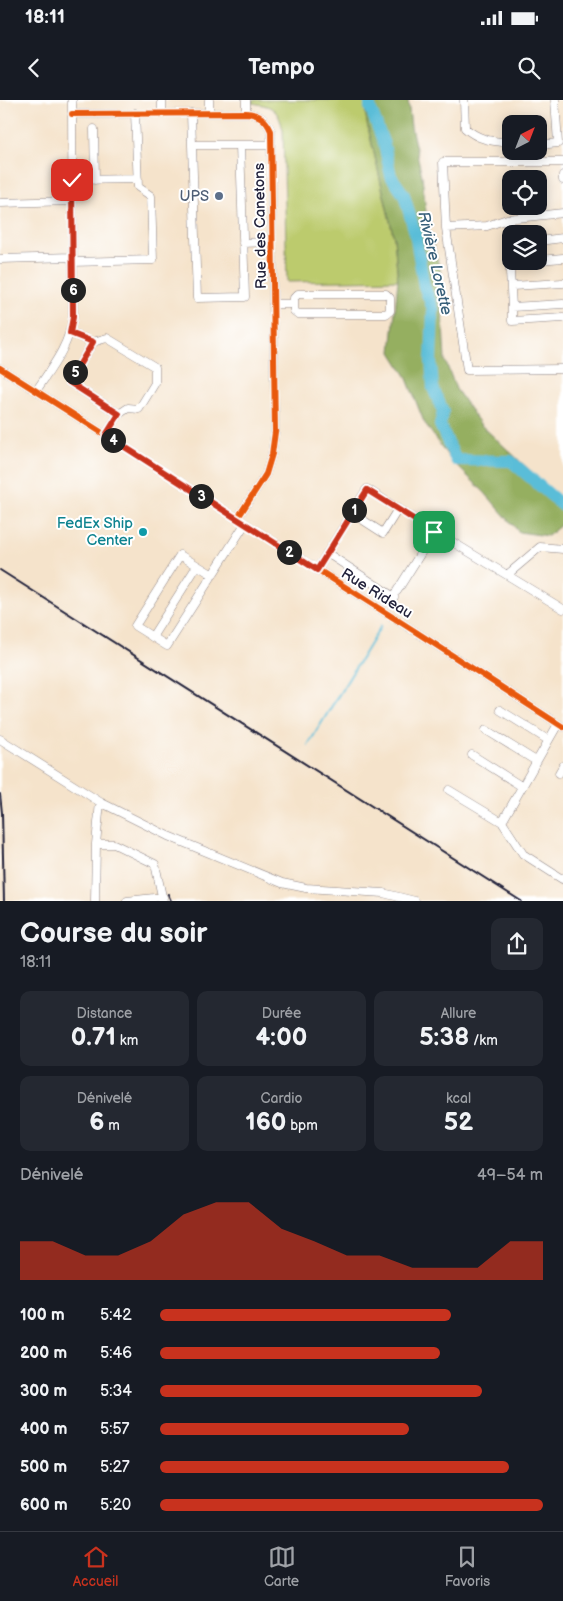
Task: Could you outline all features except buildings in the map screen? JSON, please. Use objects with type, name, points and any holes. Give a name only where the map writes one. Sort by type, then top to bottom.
[{"type":"street","points":[[36,391],[60,354],[70,333],[73,317],[72,100]]},
{"type":"street","points":[[162,100],[162,113]]},
{"type":"street","points":[[209,100],[209,113]]},
{"type":"street","points":[[246,100],[246,113]]},
{"type":"street","points":[[464,100],[465,128],[474,136],[484,140],[502,142]]},
{"type":"street","points":[[548,144],[561,143],[555,100]]},
{"type":"street","points":[[191,113],[197,298],[245,297],[240,145]]},
{"type":"street","name":"Rue des Canetons","points":[[72,114],[246,113],[261,117],[268,123],[271,131],[275,432],[272,454],[262,480],[237,518]]},
{"type":"street","points":[[0,259],[153,260],[151,196],[138,187],[135,114]]},
{"type":"street","points":[[94,129],[95,180]]},
{"type":"street","points":[[192,145],[271,145]]},
{"type":"street","points":[[563,162],[443,162],[446,228],[467,370],[563,369]]},
{"type":"street","points":[[563,175],[563,180]]},
{"type":"street","points":[[72,180],[138,179]]},
{"type":"street","points":[[0,203],[72,201]]},
{"type":"street","points":[[446,228],[488,226],[507,219],[563,214]]},
{"type":"street","points":[[507,219],[508,225]]},
{"type":"street","points":[[547,240],[563,238]]},
{"type":"street","points":[[243,243],[272,242]]},
{"type":"street","points":[[547,259],[563,258]]},
{"type":"street","points":[[511,270],[512,320],[563,318]]},
{"type":"street","points":[[512,286],[563,284]]},
{"type":"street","points":[[298,294],[386,294],[390,298],[390,311],[386,314],[298,314],[294,312],[294,304],[294,298],[298,294]]},
{"type":"street","points":[[273,304],[294,304]]},
{"type":"street","points":[[512,308],[563,304]]},
{"type":"street","points":[[70,333],[93,342],[107,338],[155,367],[155,383],[139,409],[128,408],[119,414],[106,435]]},
{"type":"street","points":[[93,342],[69,382],[119,414]]},
{"type":"street","name":"Rue Rideau","points":[[0,368],[560,725]]},
{"type":"street","points":[[317,570],[367,490],[563,609]]},
{"type":"street","points":[[352,513],[383,533],[398,509]]},
{"type":"street","points":[[213,575],[180,555],[135,626],[167,646],[213,575],[245,524]]},
{"type":"street","points":[[327,553],[396,594],[434,532]]},
{"type":"street","points":[[507,575],[540,547],[563,549]]},
{"type":"street","points":[[152,636],[197,566]]},
{"type":"street","points":[[500,710],[548,740]]},
{"type":"street","points":[[502,822],[548,740],[560,725]]},
{"type":"street","points":[[486,730],[536,761]]},
{"type":"street","points":[[0,739],[100,802],[168,836],[282,883],[306,888],[383,894],[415,901]]},
{"type":"street","points":[[472,755],[522,786]]},
{"type":"street","points":[[448,790],[502,822],[523,854],[563,878]]},
{"type":"street","points":[[95,901],[96,844],[100,802]]},
{"type":"street","points":[[96,844],[114,844],[155,864],[163,899],[127,901]]},
{"type":"green space","points":[[252,100],[364,100],[367,123],[394,238],[398,280],[287,282],[283,130],[279,117],[274,110],[270,107],[252,103]]},
{"type":"green space","points":[[364,100],[408,100],[411,127],[422,176],[427,221],[440,270],[445,360],[456,389],[481,425],[563,501],[563,523],[548,536],[519,532],[485,493],[450,459],[424,422],[406,376],[391,352],[398,280],[394,238],[367,123]]},
{"type":"waterway","name":"Rivière Lorette","points":[[370,100],[370,107],[384,144],[391,176],[404,195],[415,233],[424,286],[433,309],[431,361],[433,388],[443,411],[440,425],[456,460],[511,461],[563,506]]},
{"type":"waterway","points":[[308,745],[381,626]]},
{"type":"railway","points":[[0,570],[521,901]]},
{"type":"railway","points":[[0,794],[4,901]]},
{"type":"railway","points":[[168,894],[171,901]]},
{"type":"cycle path","points":[[72,114],[246,113],[262,118],[271,131],[275,432],[272,454],[266,474],[237,519]]},
{"type":"cycle path","points":[[0,368],[563,727]]},
{"type":"place","name":"UPS","points":[[219,196]]},
{"type":"place","name":"FedEx Ship Center","points":[[143,532]]},
{"type":"route","points":[[72,180],[73,317],[70,333],[93,342],[69,382],[119,414],[106,435],[317,570],[367,490],[434,532]]}]
